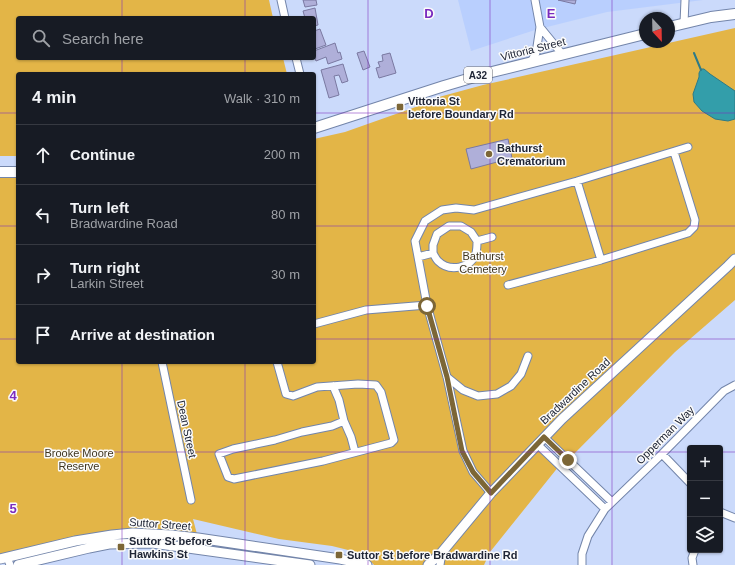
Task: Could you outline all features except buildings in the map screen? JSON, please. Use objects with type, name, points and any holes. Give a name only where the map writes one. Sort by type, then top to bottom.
[{"type":"highway","points":[[675,26],[711,17],[735,14]]},
{"type":"highway","name":"Vittoria Street","points":[[316,127],[464,80],[639,35]]},
{"type":"highway","points":[[0,172],[16,172]]},
{"type":"main road","name":"Bradwardine Road","points":[[428,565],[442,552],[491,493],[562,419],[735,259]]},
{"type":"main road","name":"Suttor Street","points":[[6,560],[75,541],[133,532],[198,538],[340,559],[367,565]]},
{"type":"main road","name":"Suttor Street","points":[[18,565],[109,544],[152,542],[310,565]]},
{"type":"main road","name":"Bradwardine Road","points":[[434,565],[442,552]]},
{"type":"street","points":[[281,0],[285,16]]},
{"type":"street","points":[[531,62],[536,53],[540,27],[535,0]]},
{"type":"street","points":[[684,24],[685,0]]},
{"type":"street","points":[[540,27],[562,54]]},
{"type":"street","points":[[296,60],[300,72]]},
{"type":"street","points":[[491,493],[473,472],[462,451],[447,377],[427,306],[415,241],[425,221],[442,210],[456,208],[474,210],[578,181],[688,147]]},
{"type":"street","points":[[508,285],[602,260],[688,234],[694,227],[695,220],[674,152]]},
{"type":"street","points":[[578,181],[602,260]]},
{"type":"street","points":[[449,226],[461,226],[471,232],[477,240],[476,253],[470,263],[462,267],[450,268],[438,261],[432,253],[437,234],[449,226]]},
{"type":"street","points":[[477,240],[492,237]]},
{"type":"street","points":[[418,257],[432,253]]},
{"type":"street","points":[[316,323],[366,310],[427,306]]},
{"type":"street","points":[[447,377],[463,390],[478,396],[497,394],[511,386],[521,374],[528,356]]},
{"type":"street","name":"Dean Street","points":[[162,364],[191,500]]},
{"type":"street","points":[[278,364],[286,394],[293,396],[317,387],[358,384],[376,385],[381,392],[394,440],[391,443],[323,461],[234,479],[228,477],[219,454],[233,449],[332,426],[344,421]]},
{"type":"street","name":"Opperman Way","points":[[582,565],[582,554],[588,536],[605,509],[724,391],[735,385]]},
{"type":"street","points":[[333,386],[339,400],[344,421],[355,452]]},
{"type":"street","points":[[544,437],[612,502]]},
{"type":"street","points":[[537,444],[605,509]]},
{"type":"street","points":[[662,454],[689,481]]},
{"type":"street","points":[[723,513],[735,518]]},
{"type":"street","points":[[440,565],[442,552]]},
{"type":"street","points":[[693,553],[693,565]]},
{"type":"shaded area","points":[[458,0],[703,0],[607,12],[535,30],[471,51]]},
{"type":"shaded area","points":[[701,69],[704,69],[735,91],[735,119],[728,121],[715,119],[702,111],[694,102],[693,94]]},
{"type":"green space","points":[[0,0],[269,0],[273,16],[16,16],[16,60],[284,60],[286,72],[16,72],[16,156],[0,156]]},
{"type":"green space","name":"Bathurst Cemetery","points":[[735,28],[735,300],[675,352],[568,460],[544,437],[537,444],[559,466],[490,552],[484,565],[374,565],[364,554],[332,546],[279,539],[193,519],[198,538],[133,533],[0,559],[0,172],[16,172],[16,364],[316,364],[316,139],[345,132],[427,103],[428,100],[483,85],[647,48],[675,48],[675,42]]},
{"type":"waterway","points":[[694,53],[701,70]]},
{"type":"place","name":"Vittoria St before Boundary Rd","points":[[400,107]]},
{"type":"place","name":"Bathurst Crematorium","points":[[489,154]]},
{"type":"place","name":"Suttor St before Hawkins St","points":[[121,547]]},
{"type":"place","name":"Suttor St before Bradwardine Rd","points":[[339,555]]},
{"type":"route","points":[[427,306],[447,377],[462,451],[473,472],[491,493],[544,437],[568,460]]},
{"type":"park label","name":"Brooke Moore Reserve","points":[[79,459]]}]
